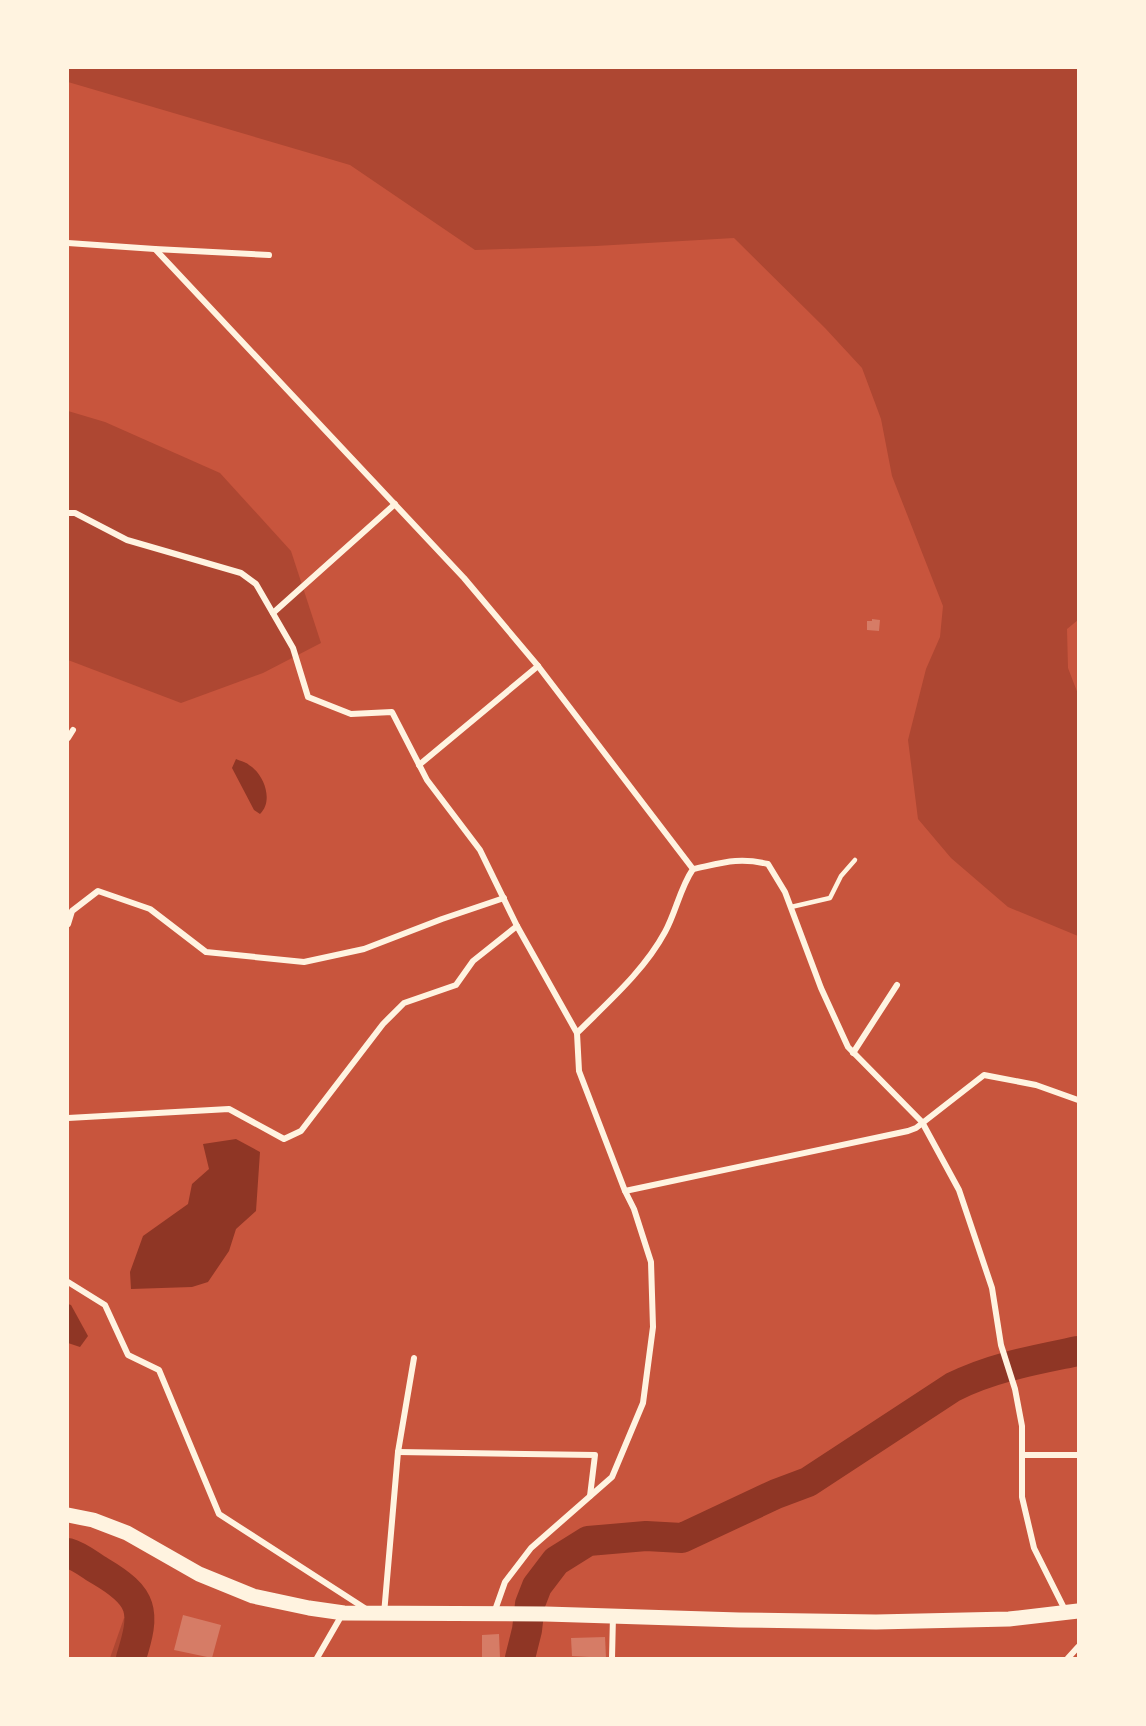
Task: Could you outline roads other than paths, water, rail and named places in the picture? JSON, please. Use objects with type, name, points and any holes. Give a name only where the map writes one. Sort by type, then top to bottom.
[{"type":"main road","points":[[68,1515],[93,1520],[127,1533],[199,1574],[253,1596],[344,1613],[500,1613],[876,1622],[1009,1619],[1072,1612]]},
{"type":"street","points":[[68,243],[269,255]]},
{"type":"street","points":[[155,249],[464,578],[538,666],[693,868]]},
{"type":"street","points":[[273,613],[395,504]]},
{"type":"street","points":[[68,513],[75,513],[127,540],[241,573],[256,584],[294,648],[308,697],[351,714],[392,712],[427,780],[480,850],[517,926],[577,1033],[579,1071],[634,1209],[651,1262],[653,1327],[643,1403],[612,1477],[531,1548],[505,1582],[500,1613]]},
{"type":"street","points":[[420,765],[538,666]]},
{"type":"street","points":[[68,738],[74,730]]},
{"type":"street","points":[[577,1033],[638,971],[665,932],[693,868],[729,861],[748,860],[768,864],[785,892],[821,988],[848,1047],[922,1122],[959,1190],[992,1288],[1001,1345],[1015,1389],[1022,1426],[1022,1497],[1034,1548],[1072,1612]]},
{"type":"street","points":[[68,924],[72,911],[98,891],[150,909],[206,952],[304,962],[364,949],[504,898]]},
{"type":"street","points":[[68,1118],[229,1109],[284,1139],[301,1131],[383,1024],[404,1003],[456,985],[473,961],[517,926]]},
{"type":"street","points":[[853,1053],[897,985]]},
{"type":"street","points":[[625,1191],[908,1131],[916,1128],[984,1075],[1036,1085],[1078,1097]]},
{"type":"street","points":[[68,1282],[105,1305],[128,1355],[159,1370],[219,1514],[379,1614],[398,1452],[414,1358]]},
{"type":"street","points":[[398,1452],[595,1455],[590,1497]]},
{"type":"street","points":[[1022,1455],[1078,1455]]},
{"type":"street","points":[[317,1659],[344,1613]]},
{"type":"street","points":[[612,1659],[613,1615]]},
{"type":"street","points":[[1068,1659],[1078,1647]]},
{"type":"lane","points":[[791,907],[830,898],[841,876],[855,860]]},
{"type":"waterway","points":[[520,1658],[530,1604],[537,1586],[556,1561],[588,1541],[646,1536],[682,1538],[776,1494],[808,1482],[953,1387],[999,1369],[1078,1351]]},
{"type":"waterway","points":[[68,1553],[115,1580],[133,1598],[138,1607],[139,1628],[131,1658]]}]
